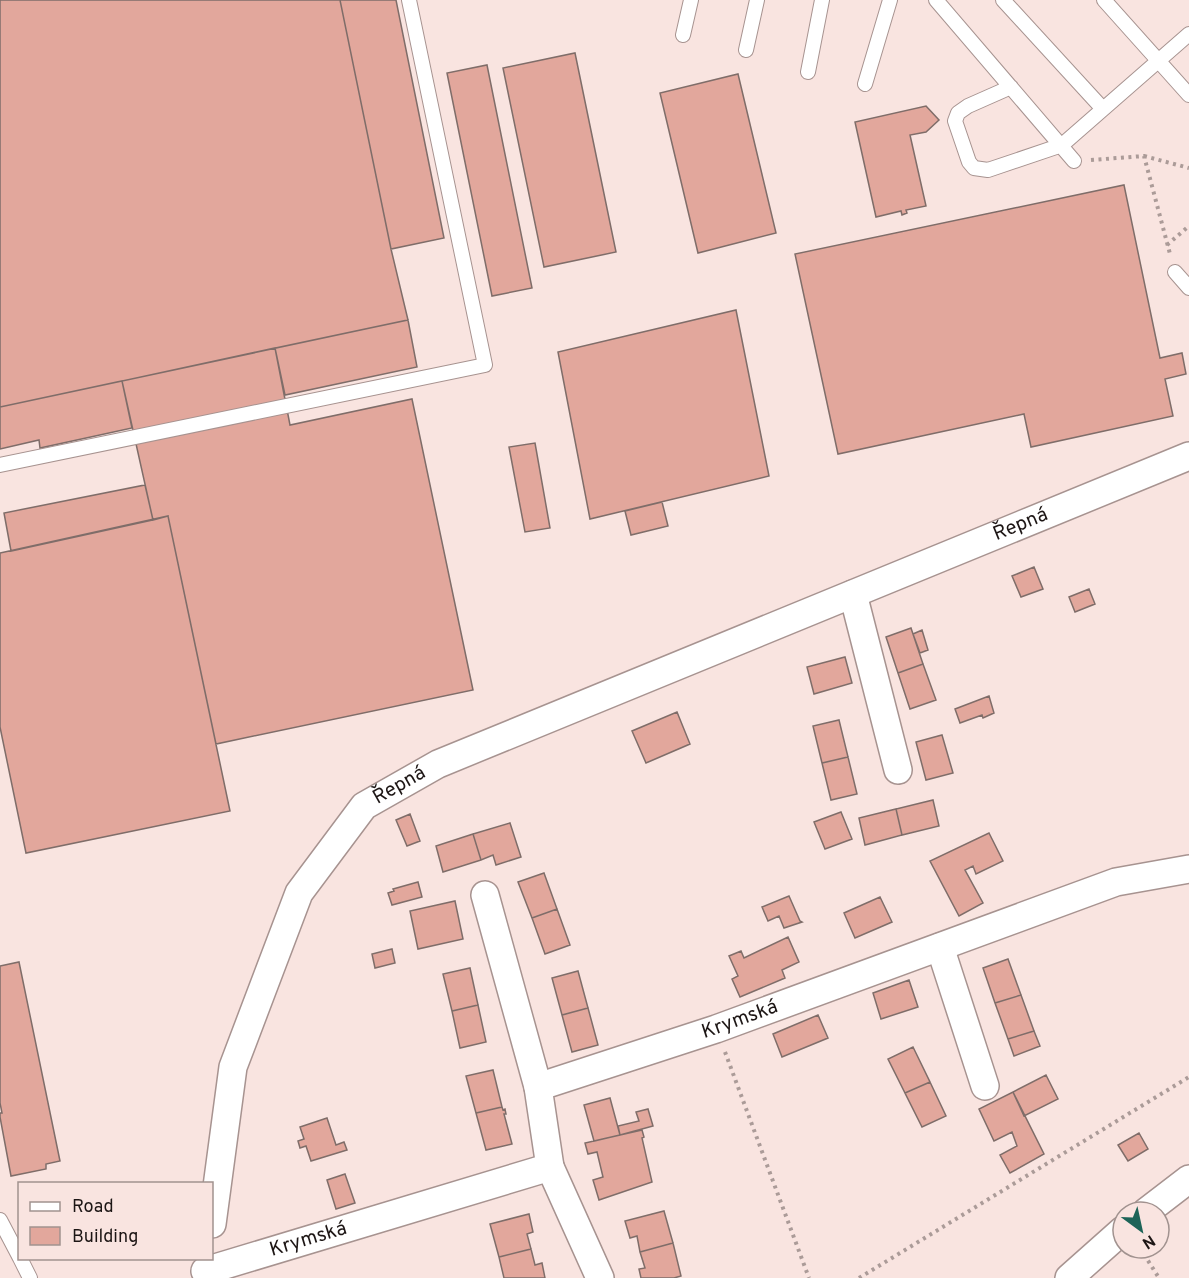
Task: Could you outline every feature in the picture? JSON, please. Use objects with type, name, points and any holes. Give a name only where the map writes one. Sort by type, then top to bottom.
[{"type":"street","name":"Řepná","points":[[213,1217],[234,1067],[299,893],[364,806],[438,764],[1189,456]]},
{"type":"street","points":[[854,594],[898,770]]},
{"type":"street","name":"Krymská","points":[[538,1088],[716,1029],[1116,882],[1189,869]]},
{"type":"street","points":[[485,895],[538,1088],[550,1167],[600,1278]]},
{"type":"street","points":[[940,947],[985,1086]]},
{"type":"street","name":"Krymská","points":[[206,1269],[550,1167]]},
{"type":"street","points":[[1162,1200],[1189,1179]]},
{"type":"street","points":[[1070,1278],[1111,1241]]},
{"type":"lane","points":[[0,465],[484,365],[409,0]]},
{"type":"lane","points":[[683,35],[691,0]]},
{"type":"lane","points":[[746,50],[757,0]]},
{"type":"lane","points":[[808,72],[822,0]]},
{"type":"lane","points":[[865,84],[890,0]]},
{"type":"lane","points":[[936,0],[1074,161]]},
{"type":"lane","points":[[1003,0],[1103,110]]},
{"type":"lane","points":[[1104,0],[1189,95]]},
{"type":"lane","points":[[1011,87],[968,106],[958,113],[955,121],[969,162],[974,168],[988,170],[1062,145],[1189,34]]},
{"type":"lane","points":[[1175,272],[1189,288]]},
{"type":"lane","points":[[0,1220],[18,1254]]},
{"type":"lane","points":[[21,1260],[30,1278]]},
{"type":"path","points":[[1144,156],[1175,272]]},
{"type":"path","points":[[1074,161],[1144,156],[1189,168]]},
{"type":"path","points":[[1167,245],[1189,226]]},
{"type":"path","points":[[716,1029],[808,1278]]},
{"type":"path","points":[[859,1278],[1189,1077]]},
{"type":"path","points":[[1148,1260],[1159,1278]]},
{"type":"building","points":[[0,0],[340,0],[391,249],[408,320],[0,407]]},
{"type":"building","points":[[340,0],[396,0],[444,238],[391,249]]},
{"type":"building","points":[[575,53],[616,252],[544,267],[503,68]]},
{"type":"building","points":[[487,65],[532,288],[492,296],[447,73]]},
{"type":"building","points":[[738,74],[776,233],[698,253],[660,93]]},
{"type":"building","points":[[926,106],[939,120],[926,132],[910,135],[926,206],[906,210],[907,213],[902,215],[901,211],[876,217],[855,122]]},
{"type":"building","points":[[1124,185],[1160,358],[1182,353],[1186,374],[1165,379],[1173,416],[1031,447],[1024,414],[838,454],[795,254]]},
{"type":"building","points":[[736,310],[769,476],[590,519],[558,352]]},
{"type":"building","points":[[408,320],[417,367],[285,395],[275,348]]},
{"type":"building","points":[[275,348],[290,425],[412,399],[473,690],[216,744],[168,516],[153,520],[122,381]]},
{"type":"building","points":[[122,381],[132,428],[40,448],[39,440],[0,449],[0,407]]},
{"type":"building","points":[[535,443],[550,528],[525,532],[509,447]]},
{"type":"building","points":[[145,485],[153,520],[11,551],[4,513]]},
{"type":"building","points":[[662,502],[668,526],[631,535],[625,511]]},
{"type":"building","points":[[168,516],[230,811],[26,853],[0,727],[0,553]]},
{"type":"building","points":[[1034,567],[1043,589],[1021,597],[1012,576]]},
{"type":"building","points":[[1089,589],[1095,604],[1075,612],[1069,597]]},
{"type":"building","points":[[911,628],[923,664],[898,673],[886,637]]},
{"type":"building","points":[[922,630],[928,650],[920,653],[913,634]]},
{"type":"building","points":[[845,657],[852,683],[814,694],[807,667]]},
{"type":"building","points":[[923,664],[936,700],[910,709],[898,673]]},
{"type":"building","points":[[989,696],[994,713],[960,723],[955,709]]},
{"type":"building","points":[[677,712],[690,744],[646,763],[632,731]]},
{"type":"building","points":[[839,720],[848,757],[822,763],[813,726]]},
{"type":"building","points":[[942,735],[953,773],[926,780],[916,742]]},
{"type":"building","points":[[848,757],[857,794],[831,800],[822,763]]},
{"type":"building","points":[[933,800],[939,826],[902,835],[896,809]]},
{"type":"building","points":[[896,809],[902,835],[865,845],[859,818]]},
{"type":"building","points":[[841,812],[852,839],[825,849],[814,822]]},
{"type":"building","points":[[410,814],[420,841],[407,846],[396,820]]},
{"type":"building","points":[[510,823],[521,857],[496,865],[493,855],[481,860],[473,834]]},
{"type":"building","points":[[989,833],[1003,861],[976,874],[973,866],[965,870],[983,903],[959,916],[930,861]]},
{"type":"building","points":[[473,834],[481,860],[443,872],[436,846]]},
{"type":"building","points":[[544,873],[557,909],[532,918],[518,882]]},
{"type":"building","points":[[418,882],[422,897],[392,905],[388,893],[394,891],[393,889]]},
{"type":"building","points":[[789,896],[802,922],[784,928],[779,916],[768,921],[762,907]]},
{"type":"building","points":[[880,897],[892,922],[855,938],[844,913]]},
{"type":"building","points":[[455,901],[463,939],[418,949],[410,911]]},
{"type":"building","points":[[557,909],[570,945],[545,954],[532,918]]},
{"type":"building","points":[[788,937],[799,962],[782,970],[785,978],[740,997],[732,979],[738,976],[729,956],[741,951],[744,958]]},
{"type":"building","points":[[392,949],[395,963],[375,968],[372,954]]},
{"type":"building","points":[[1008,959],[1021,995],[995,1003],[983,968]]},
{"type":"building","points":[[19,962],[60,1161],[46,1164],[46,1169],[11,1176],[0,1117],[2,1113],[0,1103],[0,966]]},
{"type":"building","points":[[470,968],[478,1005],[452,1011],[443,974]]},
{"type":"building","points":[[578,971],[588,1008],[562,1015],[552,978]]},
{"type":"building","points":[[909,980],[918,1007],[881,1019],[873,993]]},
{"type":"building","points":[[1021,995],[1034,1031],[1008,1039],[995,1003]]},
{"type":"building","points":[[478,1005],[486,1042],[460,1048],[452,1011]]},
{"type":"building","points":[[588,1008],[598,1045],[572,1052],[562,1015]]},
{"type":"building","points":[[818,1015],[828,1038],[782,1057],[773,1034]]},
{"type":"building","points":[[1034,1031],[1040,1046],[1014,1056],[1008,1039]]},
{"type":"building","points":[[913,1047],[930,1082],[905,1093],[888,1059]]},
{"type":"building","points":[[493,1070],[502,1107],[476,1113],[466,1076]]},
{"type":"building","points":[[1046,1075],[1058,1099],[1024,1116],[1013,1092]]},
{"type":"building","points":[[930,1082],[946,1116],[922,1127],[905,1093]]},
{"type":"building","points":[[1013,1092],[1044,1154],[1010,1173],[1000,1155],[1017,1146],[1012,1132],[994,1141],[979,1109]]},
{"type":"building","points":[[610,1098],[620,1135],[594,1141],[584,1105]]},
{"type":"building","points":[[502,1107],[503,1110],[505,1109],[506,1114],[504,1114],[512,1144],[486,1150],[476,1113]]},
{"type":"building","points":[[648,1109],[653,1126],[620,1135],[618,1126],[639,1121],[636,1112]]},
{"type":"building","points":[[327,1118],[336,1145],[344,1142],[347,1150],[311,1161],[306,1146],[300,1148],[298,1141],[304,1139],[300,1127]]},
{"type":"building","points":[[642,1130],[652,1182],[599,1200],[593,1180],[603,1177],[597,1152],[588,1154],[585,1143]]},
{"type":"building","points":[[1139,1133],[1148,1149],[1128,1161],[1118,1145]]},
{"type":"building","points":[[345,1174],[355,1203],[336,1209],[327,1180]]},
{"type":"building","points":[[664,1211],[673,1243],[640,1252],[637,1236],[630,1238],[625,1221]]},
{"type":"building","points":[[529,1214],[533,1232],[527,1234],[531,1249],[499,1257],[490,1224]]},
{"type":"building","points":[[673,1243],[681,1276],[641,1278],[639,1269],[645,1268],[640,1252]]},
{"type":"building","points":[[531,1249],[535,1265],[542,1263],[545,1278],[504,1278],[499,1257]]}]
